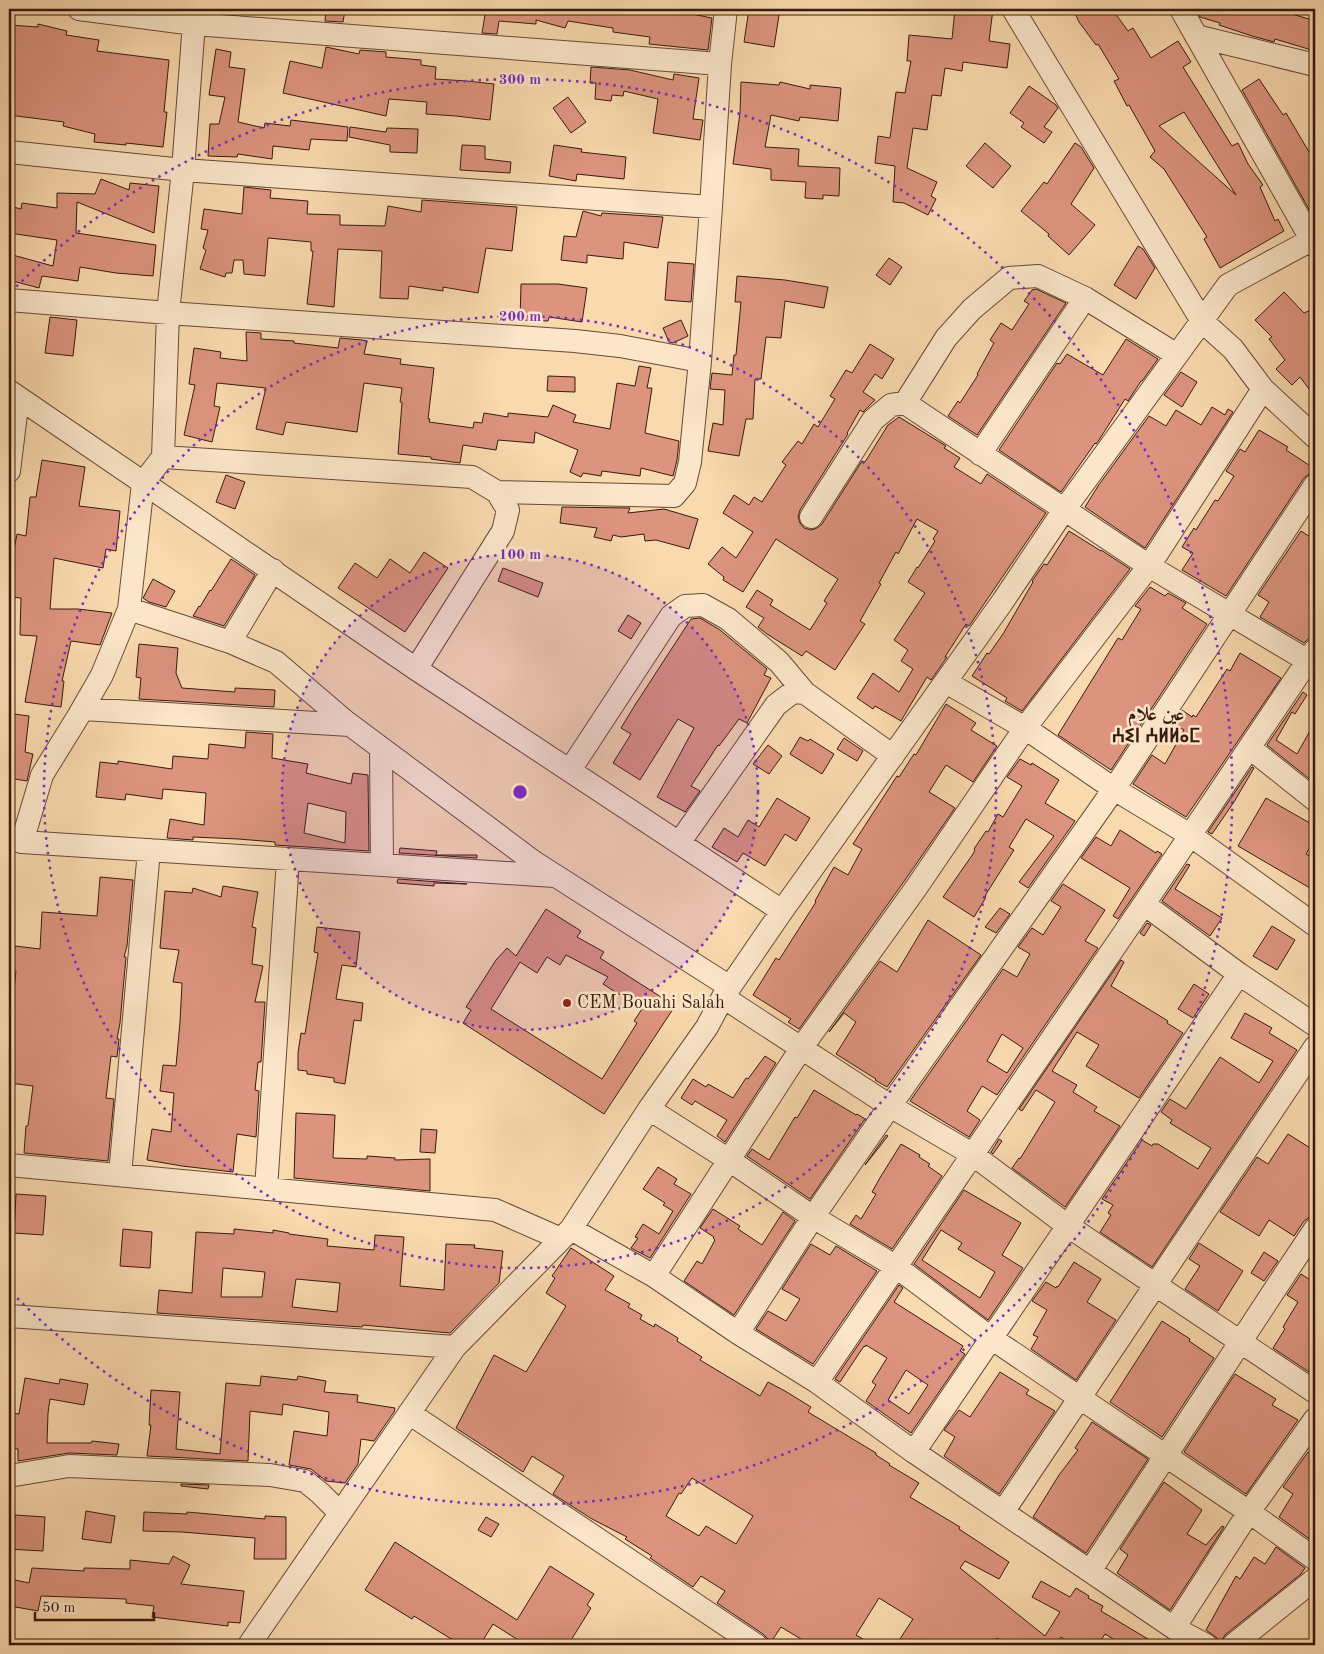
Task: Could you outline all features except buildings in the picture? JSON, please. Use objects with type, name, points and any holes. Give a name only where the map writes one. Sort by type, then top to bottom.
[{"type":"street","points":[[79,9],[194,16],[720,64]]},
{"type":"street","points":[[497,492],[674,496],[684,483],[690,462],[700,360],[720,64],[726,9]]},
{"type":"street","points":[[1013,9],[1202,321],[1233,349],[1263,389],[1315,436]]},
{"type":"street","points":[[249,1645],[454,1347],[566,1234],[707,1027],[727,992],[782,911],[1003,601],[1064,510],[1228,285],[1314,241],[1181,9]]},
{"type":"street","points":[[194,16],[183,170],[168,313],[164,457],[143,483],[130,609],[102,675],[42,776],[15,841],[556,876]]},
{"type":"street","points":[[1196,36],[1315,65]]},
{"type":"street","points":[[9,152],[183,170],[711,207]]},
{"type":"street","points":[[810,517],[873,420],[891,405],[904,402],[946,338],[972,309],[1009,278],[1038,276],[1085,298],[1177,356]]},
{"type":"street","points":[[980,454],[1085,298]]},
{"type":"street","points":[[9,300],[575,341],[620,346],[700,360]]},
{"type":"street","points":[[654,1276],[802,1047],[916,888],[1025,728],[1149,566],[1263,389]]},
{"type":"street","points":[[817,1382],[1312,656],[1230,614],[1149,566],[904,402]]},
{"type":"street","points":[[9,471],[13,404],[143,483],[416,669],[782,911]]},
{"type":"street","points":[[164,457],[472,477],[497,492],[508,510],[502,531],[416,669]]},
{"type":"street","points":[[738,1332],[813,1217],[1114,789],[1315,485]]},
{"type":"street","points":[[230,642],[273,570]]},
{"type":"street","points":[[570,770],[671,616],[685,606],[703,605],[728,619],[779,662],[806,693],[893,756]]},
{"type":"street","points":[[130,609],[230,642],[276,662],[350,725],[534,862],[727,992],[802,1047],[890,1106],[972,1154],[1068,1226],[1315,1392]]},
{"type":"street","points":[[946,682],[1025,728],[1114,789],[1190,835],[1315,925]]},
{"type":"street","points":[[679,843],[776,705],[793,692],[806,693]]},
{"type":"street","points":[[83,709],[350,725]]},
{"type":"street","points":[[381,748],[382,865]]},
{"type":"street","points":[[1250,748],[1315,800]]},
{"type":"street","points":[[120,1175],[149,850]]},
{"type":"street","points":[[266,1189],[288,859]]},
{"type":"street","points":[[1144,904],[1239,974],[1315,1025]]},
{"type":"street","points":[[914,1452],[1239,974]]},
{"type":"street","points":[[1003,1512],[1315,1047]]},
{"type":"street","points":[[650,1109],[813,1217],[895,1266],[991,1338],[1249,1512],[1315,1559]]},
{"type":"street","points":[[9,1165],[495,1210],[566,1234],[654,1276],[817,1382],[914,1452],[1174,1628],[1206,1645]]},
{"type":"street","points":[[1090,1571],[1164,1456],[1315,1230]]},
{"type":"street","points":[[9,1316],[454,1347]]},
{"type":"street","points":[[409,1413],[756,1645]]},
{"type":"street","points":[[1174,1628],[1249,1512],[1315,1419]]},
{"type":"street","points":[[9,1476],[69,1466],[270,1476],[305,1481],[340,1513]]},
{"type":"street","points":[[1233,1645],[1315,1579]]},
{"type":"place","name":"CEM Bouahi Salah","points":[[567,1003]]},
{"type":"district","name":"عين علام ⵄⵉⵏ ⵄⵍⵍⴰⵎ","points":[[1156,726]]}]
